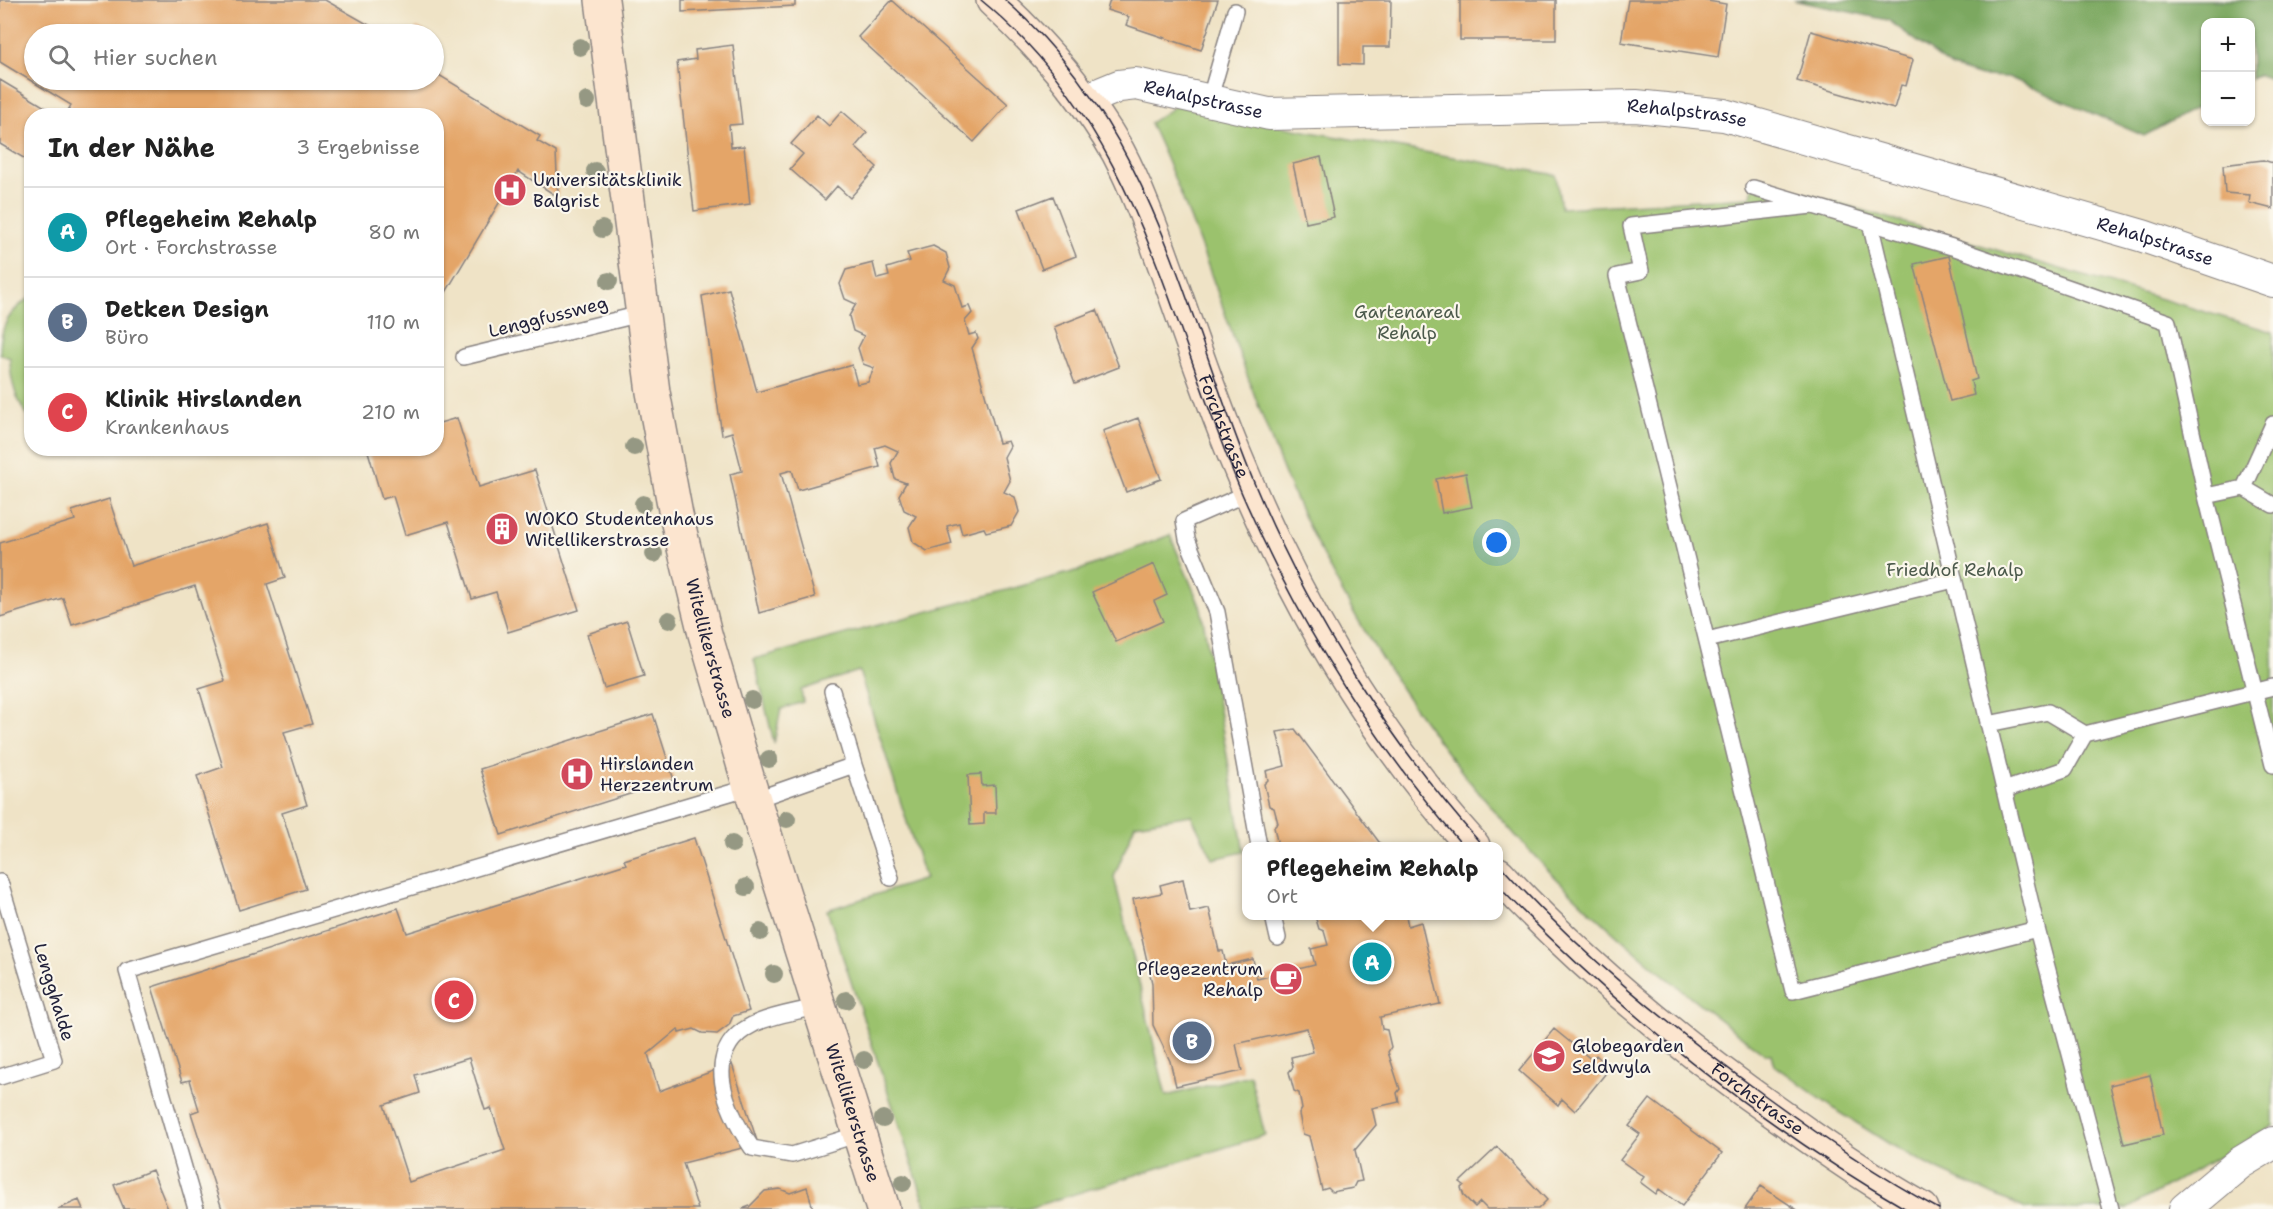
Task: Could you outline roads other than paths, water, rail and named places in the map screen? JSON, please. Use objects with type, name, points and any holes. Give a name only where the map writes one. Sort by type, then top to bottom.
[{"type":"main road","name":"Witellikerstrasse","points":[[602,0],[652,392],[676,515],[705,634],[752,793],[883,1209]]},
{"type":"main road","name":"Forchstrasse","points":[[993,0],[1051,57],[1085,100],[1118,153],[1144,209],[1224,429],[1250,492],[1289,575],[1342,669],[1401,757],[1470,842]]},
{"type":"main road","name":"Forchstrasse","points":[[1503,879],[1592,968],[1689,1049],[1857,1170],[1922,1209]]},
{"type":"street","name":"Rehalpstrasse","points":[[1085,100],[1119,86],[1136,84],[1269,114],[1636,106],[1724,115],[2143,236],[2273,281]]},
{"type":"street","points":[[2185,1209],[2240,1163],[2273,1143]]},
{"type":"lane","points":[[1209,101],[1234,10]]},
{"type":"lane","points":[[1753,188],[1952,247],[2168,322],[2206,496],[2273,765]]},
{"type":"lane","points":[[1812,206],[1631,226],[1641,272],[1617,276],[1793,991],[2037,928]]},
{"type":"lane","points":[[1870,223],[2037,928],[2111,1209]]},
{"type":"lane","name":"Lenggfussweg","points":[[464,357],[641,314]]},
{"type":"lane","points":[[2244,488],[2273,424]]},
{"type":"lane","points":[[2206,496],[2244,488],[2273,505]]},
{"type":"lane","points":[[1250,492],[1184,521],[1187,539],[1217,612],[1258,842]]},
{"type":"lane","points":[[1707,640],[1954,580]]},
{"type":"lane","points":[[1988,724],[2048,712],[2085,734],[2273,687]]},
{"type":"lane","points":[[832,692],[891,878]]},
{"type":"lane","points":[[2004,790],[2065,770],[2085,734]]},
{"type":"lane","points":[[196,1209],[127,971],[854,765]]},
{"type":"lane","name":"Lengghalde","points":[[0,882],[54,1060],[0,1077]]},
{"type":"lane","points":[[1274,920],[1278,938]]},
{"type":"lane","points":[[819,1006],[752,1025],[728,1044],[720,1077],[733,1121],[752,1148],[792,1155],[859,1134]]},
{"type":"tram line","points":[[981,0],[1035,52],[1078,107],[1113,167],[1143,230],[1243,496],[1288,590],[1368,723],[1398,765],[1460,842]]},
{"type":"tram line","points":[[1005,0],[1056,51],[1097,106],[1131,165],[1184,289],[1255,485],[1301,582],[1354,675],[1384,720],[1415,764],[1480,842]]},
{"type":"tram line","points":[[1503,868],[1560,927],[1660,1016],[1767,1097],[1830,1141],[1872,1170],[1939,1209]]},
{"type":"tram line","points":[[1503,891],[1591,976],[1691,1061],[1796,1140],[1906,1209]]},
{"type":"place","name":"Universitätsklinik Balgrist","points":[[510,190]]},
{"type":"place","name":"WOKO Studentenhaus Witellikerstrasse","points":[[502,529]]},
{"type":"place","name":"Hirslanden Herzzentrum","points":[[577,774]]},
{"type":"place","name":"Pflegeheim Rehalp","points":[[1372,962]]},
{"type":"place","name":"Pflegezentrum Rehalp","points":[[1286,979]]},
{"type":"place","name":"Klinik Hirslanden","points":[[454,1000]]},
{"type":"place","name":"Detken Design","points":[[1192,1041]]},
{"type":"place","name":"Globegarden Seldwyla","points":[[1549,1056]]},
{"type":"park label","name":"Gartenareal Rehalp","points":[[1407,322]]},
{"type":"park label","name":"Friedhof Rehalp","points":[[1955,570]]}]
